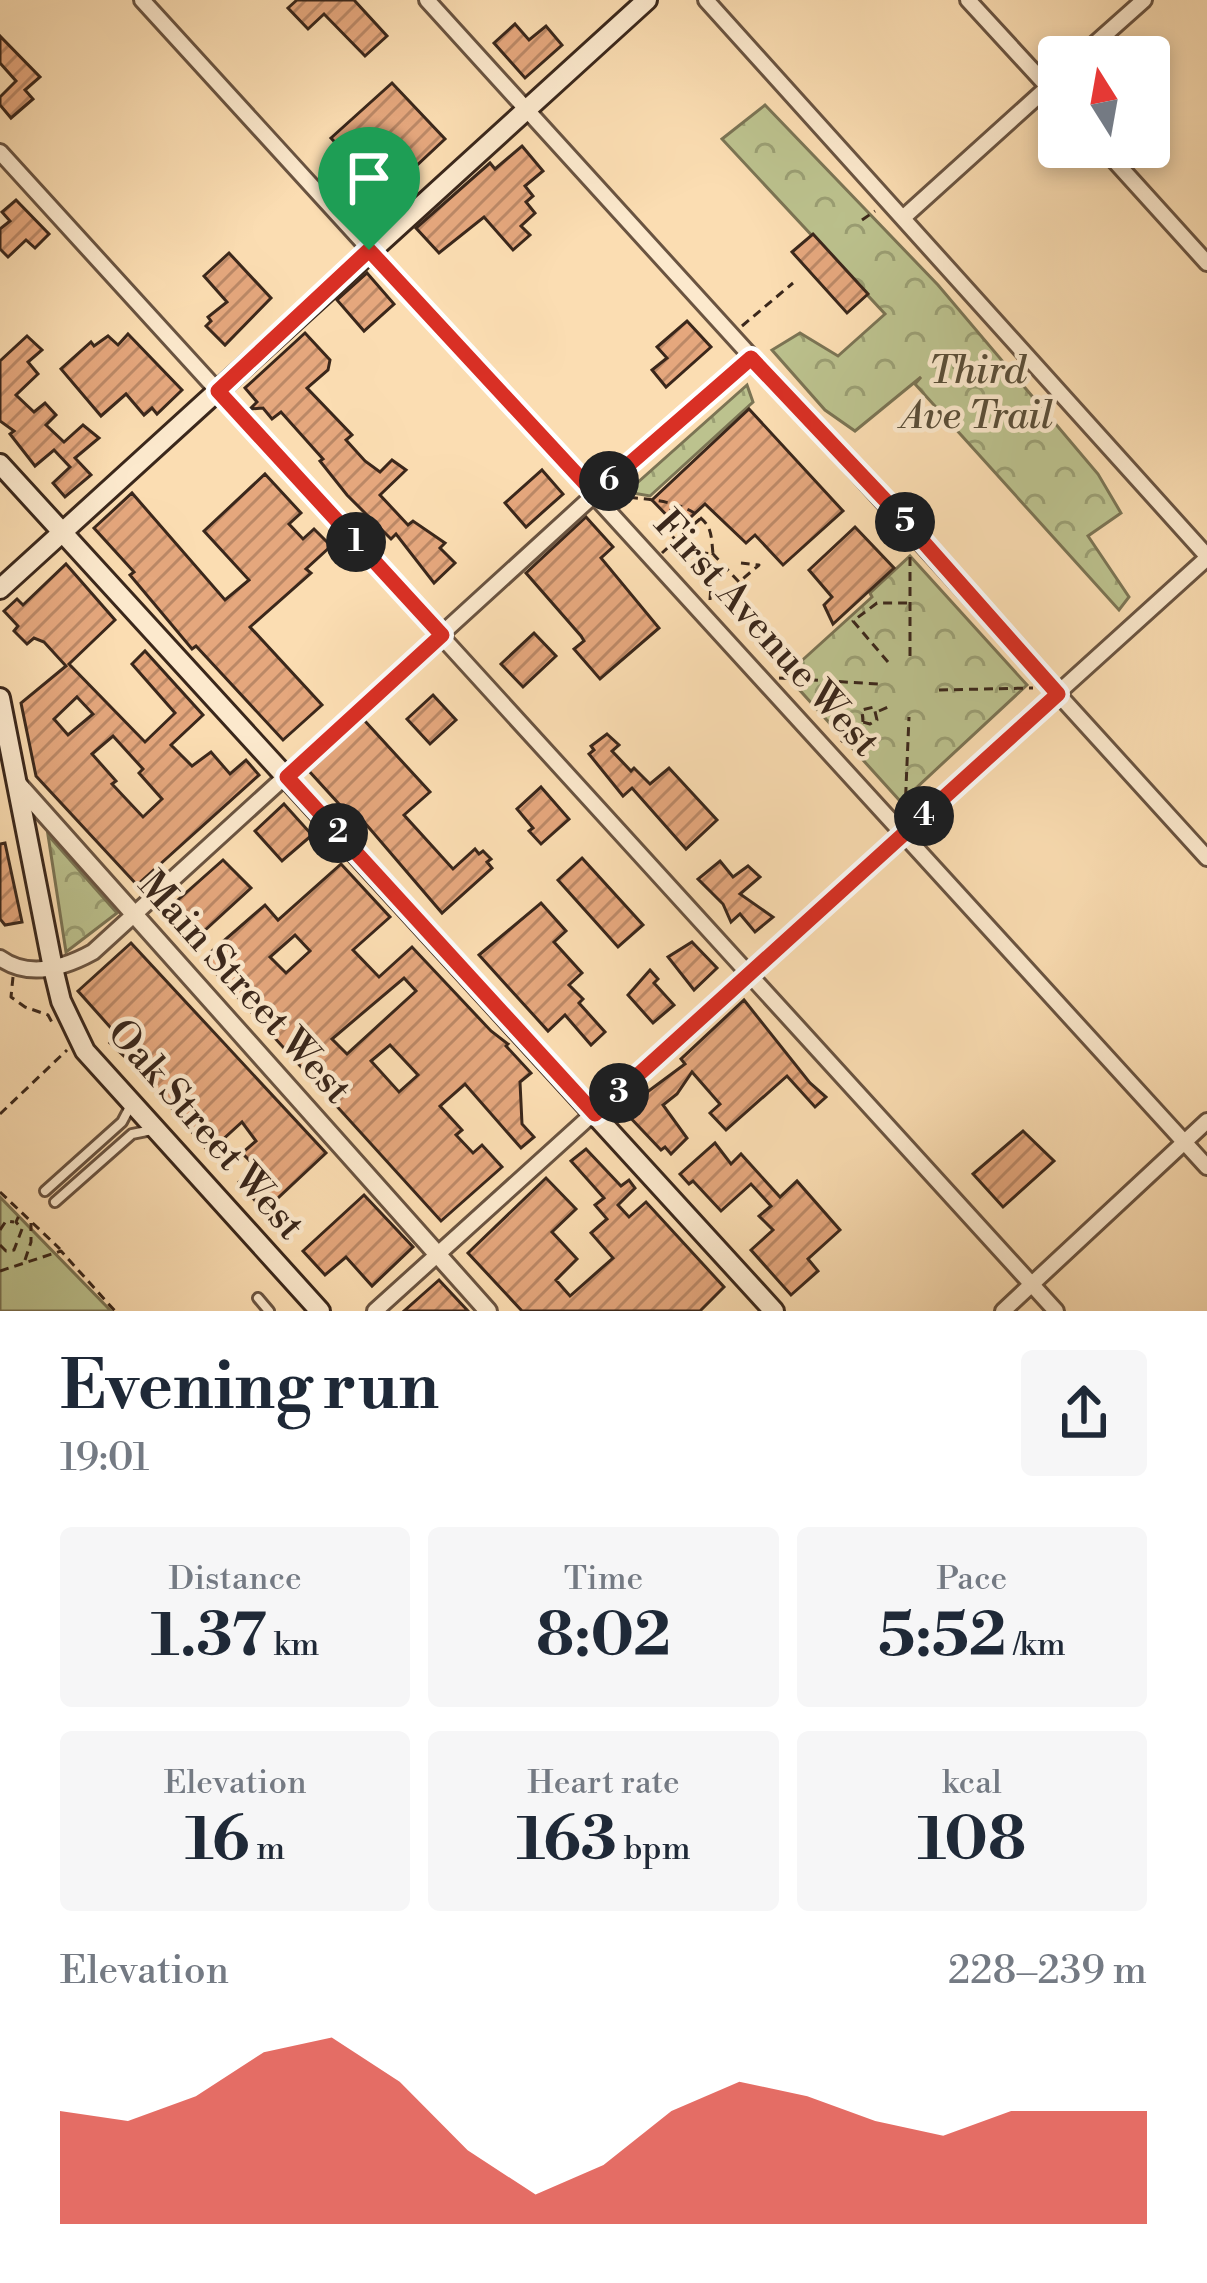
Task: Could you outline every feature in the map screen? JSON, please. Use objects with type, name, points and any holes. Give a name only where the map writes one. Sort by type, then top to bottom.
[{"type":"main road","points":[[0,589],[646,0]]},
{"type":"main road","points":[[0,464],[774,1311]]},
{"type":"main road","name":"Oak Street West","points":[[0,698],[53,968],[85,1051],[320,1311]]},
{"type":"main road","name":"Main Street West","points":[[0,764],[18,784]]},
{"type":"street","name":"First Avenue West","points":[[142,0],[1207,1166]]},
{"type":"street","points":[[428,0],[1207,857]]},
{"type":"street","points":[[375,1311],[1207,557],[706,0]]},
{"type":"street","points":[[968,0],[1038,70]]},
{"type":"street","points":[[1104,36],[1144,0]]},
{"type":"street","points":[[904,217],[1038,102]]},
{"type":"street","points":[[0,152],[1056,1311]]},
{"type":"street","points":[[1121,168],[1207,263]]},
{"type":"street","points":[[0,958],[17,968],[53,968],[94,952],[595,494],[751,358]]},
{"type":"street","name":"Main Street West","points":[[18,784],[488,1311]]},
{"type":"street","points":[[1003,1311],[1207,1120]]},
{"type":"lane","points":[[45,1191],[122,1122],[132,1104]]},
{"type":"lane","points":[[55,1202],[131,1134],[154,1130]]},
{"type":"lane","points":[[258,1298],[269,1311]]},
{"type":"path","points":[[731,335],[793,283]]},
{"type":"path","points":[[595,494],[683,508],[708,527],[713,554],[708,619]]},
{"type":"path","points":[[671,506],[667,531],[676,540],[694,552],[713,554],[740,583],[759,565],[741,563]]},
{"type":"path","points":[[654,560],[700,519]]},
{"type":"path","points":[[910,528],[910,656]]},
{"type":"path","points":[[888,662],[853,621],[877,603],[909,603]]},
{"type":"path","points":[[761,677],[879,684]]},
{"type":"path","points":[[939,690],[1028,686],[1058,694]]},
{"type":"path","points":[[863,722],[864,708],[871,706],[878,712]]},
{"type":"path","points":[[830,752],[863,722],[874,723],[878,712],[890,706]]},
{"type":"path","points":[[904,834],[910,717]]},
{"type":"path","points":[[17,968],[10,997],[48,1015],[58,1033]]},
{"type":"path","points":[[0,1114],[68,1051]]},
{"type":"path","points":[[0,1192],[115,1311]]},
{"type":"path","points":[[16,1222],[20,1211]]},
{"type":"path","points":[[0,1230],[7,1221],[22,1229],[14,1250],[6,1251],[0,1245]]},
{"type":"path","points":[[24,1262],[31,1221]]},
{"type":"path","points":[[0,1271],[61,1251]]},
{"type":"green space","name":"Third Ave Trail","points":[[765,105],[938,285],[1098,474],[1121,513],[1088,536],[1129,597],[1119,610],[915,384],[921,377],[855,431],[825,410],[772,350],[800,333],[838,356],[885,314],[722,139]]},
{"type":"green space","points":[[747,385],[753,402],[650,496],[627,492]]},
{"type":"green space","points":[[910,556],[1027,685],[901,802],[786,675]]},
{"type":"green space","points":[[48,835],[117,913],[66,952]]},
{"type":"green space","points":[[0,1197],[111,1311],[0,1311]]},
{"type":"building","points":[[297,0],[354,0],[387,36],[365,56],[324,14],[308,29],[288,8]]},
{"type":"building","points":[[515,24],[529,40],[546,26],[562,45],[525,78],[494,43]]},
{"type":"building","points":[[0,36],[40,77],[25,90],[33,99],[11,118],[0,105],[0,97],[16,81],[0,63]]},
{"type":"building","points":[[392,83],[445,139],[399,182],[361,170],[331,138]]},
{"type":"building","points":[[522,146],[543,171],[525,186],[533,196],[526,202],[535,213],[521,226],[530,235],[513,250],[484,217],[439,253],[416,228],[490,163],[495,169]]},
{"type":"building","points":[[16,200],[49,234],[35,248],[26,240],[8,257],[0,249],[0,229],[10,221],[2,212]]},
{"type":"building","points":[[813,234],[868,294],[847,313],[792,252]]},
{"type":"building","points":[[229,253],[271,298],[225,345],[206,326],[211,321],[208,317],[227,302],[204,276]]},
{"type":"building","points":[[367,273],[394,304],[364,331],[337,300]]},
{"type":"building","points":[[687,321],[711,347],[666,387],[652,370],[667,358],[657,347]]},
{"type":"building","points":[[305,333],[330,360],[328,370],[307,388],[352,435],[346,440],[365,461],[380,472],[392,460],[406,470],[380,495],[408,525],[413,521],[445,543],[440,548],[455,563],[434,583],[396,534],[391,539],[347,495],[320,461],[323,459],[281,412],[272,419],[263,408],[250,409],[257,402],[245,388]]},
{"type":"building","points":[[128,334],[182,390],[157,414],[152,408],[144,415],[126,394],[101,416],[61,369],[91,342],[94,346],[108,336],[118,345]]},
{"type":"building","points":[[27,336],[42,350],[28,362],[38,374],[16,395],[34,412],[45,403],[56,415],[46,425],[64,442],[83,425],[99,438],[75,458],[91,475],[65,497],[53,483],[70,467],[54,450],[35,466],[10,434],[14,431],[0,421],[0,361]]},
{"type":"building","points":[[749,409],[843,511],[783,565],[755,535],[746,543],[705,504],[679,528],[652,500]]},
{"type":"building","points":[[542,470],[563,494],[526,527],[505,503]]},
{"type":"building","points":[[265,474],[301,513],[289,524],[303,539],[314,529],[331,546],[306,569],[311,573],[250,627],[322,705],[283,740],[196,646],[192,649],[94,528],[132,493],[225,600],[249,580],[204,531]]},
{"type":"building","points":[[586,517],[613,547],[601,558],[659,628],[600,679],[574,649],[584,641],[581,636],[526,573]]},
{"type":"building","points":[[855,527],[894,568],[833,624],[824,605],[832,597],[809,570]]},
{"type":"building","points":[[66,564],[115,620],[69,664],[145,742],[175,713],[132,664],[145,651],[203,715],[171,745],[192,766],[211,752],[230,774],[246,760],[259,775],[137,885],[36,776],[21,703],[66,666],[44,642],[34,638],[27,644],[14,631],[18,626],[4,611],[17,599],[23,605]],"holes":[[[77,697],[93,714],[68,735],[54,719]],[[113,736],[162,799],[143,817],[92,754]]]},
{"type":"building","points":[[534,633],[556,656],[523,687],[501,664]]},
{"type":"building","points":[[433,695],[456,720],[430,744],[407,719]]},
{"type":"building","points":[[364,720],[430,792],[404,815],[453,869],[475,849],[491,859],[487,862],[492,868],[442,913],[365,823],[360,827],[309,771]]},
{"type":"building","points":[[607,734],[619,745],[612,751],[631,771],[634,768],[650,784],[669,768],[717,820],[686,849],[632,788],[623,796],[589,754],[594,750],[591,746]]},
{"type":"building","points":[[541,787],[569,819],[541,844],[517,809]]},
{"type":"building","points":[[284,804],[312,835],[282,861],[255,831]]},
{"type":"building","points":[[5,843],[22,922],[5,925],[0,919],[0,844]]},
{"type":"building","points":[[582,858],[643,925],[618,947],[558,880]]},
{"type":"building","points":[[223,860],[251,888],[190,944],[162,914]]},
{"type":"building","points":[[720,861],[733,877],[748,866],[760,877],[740,894],[773,917],[755,932],[740,914],[731,922],[723,904],[698,879]]},
{"type":"building","points":[[341,864],[390,917],[353,950],[379,977],[412,947],[531,1073],[520,1082],[522,1124],[534,1137],[521,1148],[465,1084],[440,1106],[462,1130],[456,1135],[473,1153],[482,1145],[502,1167],[441,1221],[203,959],[265,905],[278,920]],"holes":[[[295,935],[310,951],[286,973],[270,957]],[[404,978],[416,991],[347,1054],[332,1039]],[[390,1045],[418,1075],[399,1092],[371,1061]]]},
{"type":"building","points":[[541,903],[566,931],[554,942],[582,973],[569,985],[605,1032],[591,1045],[565,1015],[548,1031],[479,955]]},
{"type":"building","points":[[692,942],[717,968],[694,990],[668,957]]},
{"type":"building","points":[[131,943],[326,1153],[264,1211],[239,1182],[256,1167],[242,1153],[256,1141],[242,1122],[209,1152],[110,1043],[118,1036],[78,991]]},
{"type":"building","points":[[650,970],[658,979],[654,983],[674,1005],[653,1023],[628,995]]},
{"type":"building","points":[[744,1000],[826,1097],[815,1107],[787,1076],[726,1130],[710,1113],[720,1104],[692,1072],[663,1105],[687,1138],[671,1154],[665,1147],[661,1150],[623,1110],[685,1064],[681,1059]]},
{"type":"building","points":[[1023,1131],[1054,1161],[1003,1207],[973,1174]]},
{"type":"building","points":[[715,1143],[731,1164],[741,1154],[780,1197],[797,1181],[840,1230],[808,1259],[818,1271],[791,1295],[751,1250],[773,1230],[759,1216],[771,1206],[751,1184],[721,1211],[680,1174]]},
{"type":"building","points":[[586,1149],[621,1186],[629,1180],[635,1188],[618,1205],[629,1217],[646,1202],[724,1287],[700,1311],[522,1311],[468,1253],[546,1178],[576,1209],[552,1232],[577,1259],[556,1280],[570,1296],[613,1258],[591,1233],[607,1219],[595,1205],[604,1198],[571,1161]]},
{"type":"building","points":[[364,1195],[413,1247],[372,1286],[346,1257],[325,1275],[303,1251]]},
{"type":"building","points":[[439,1280],[468,1311],[404,1311],[422,1295]]},
{"type":"route","points":[[369,250],[595,494],[751,358],[903,519],[1058,694],[595,1114],[287,777],[442,635],[218,391],[369,250]]}]
